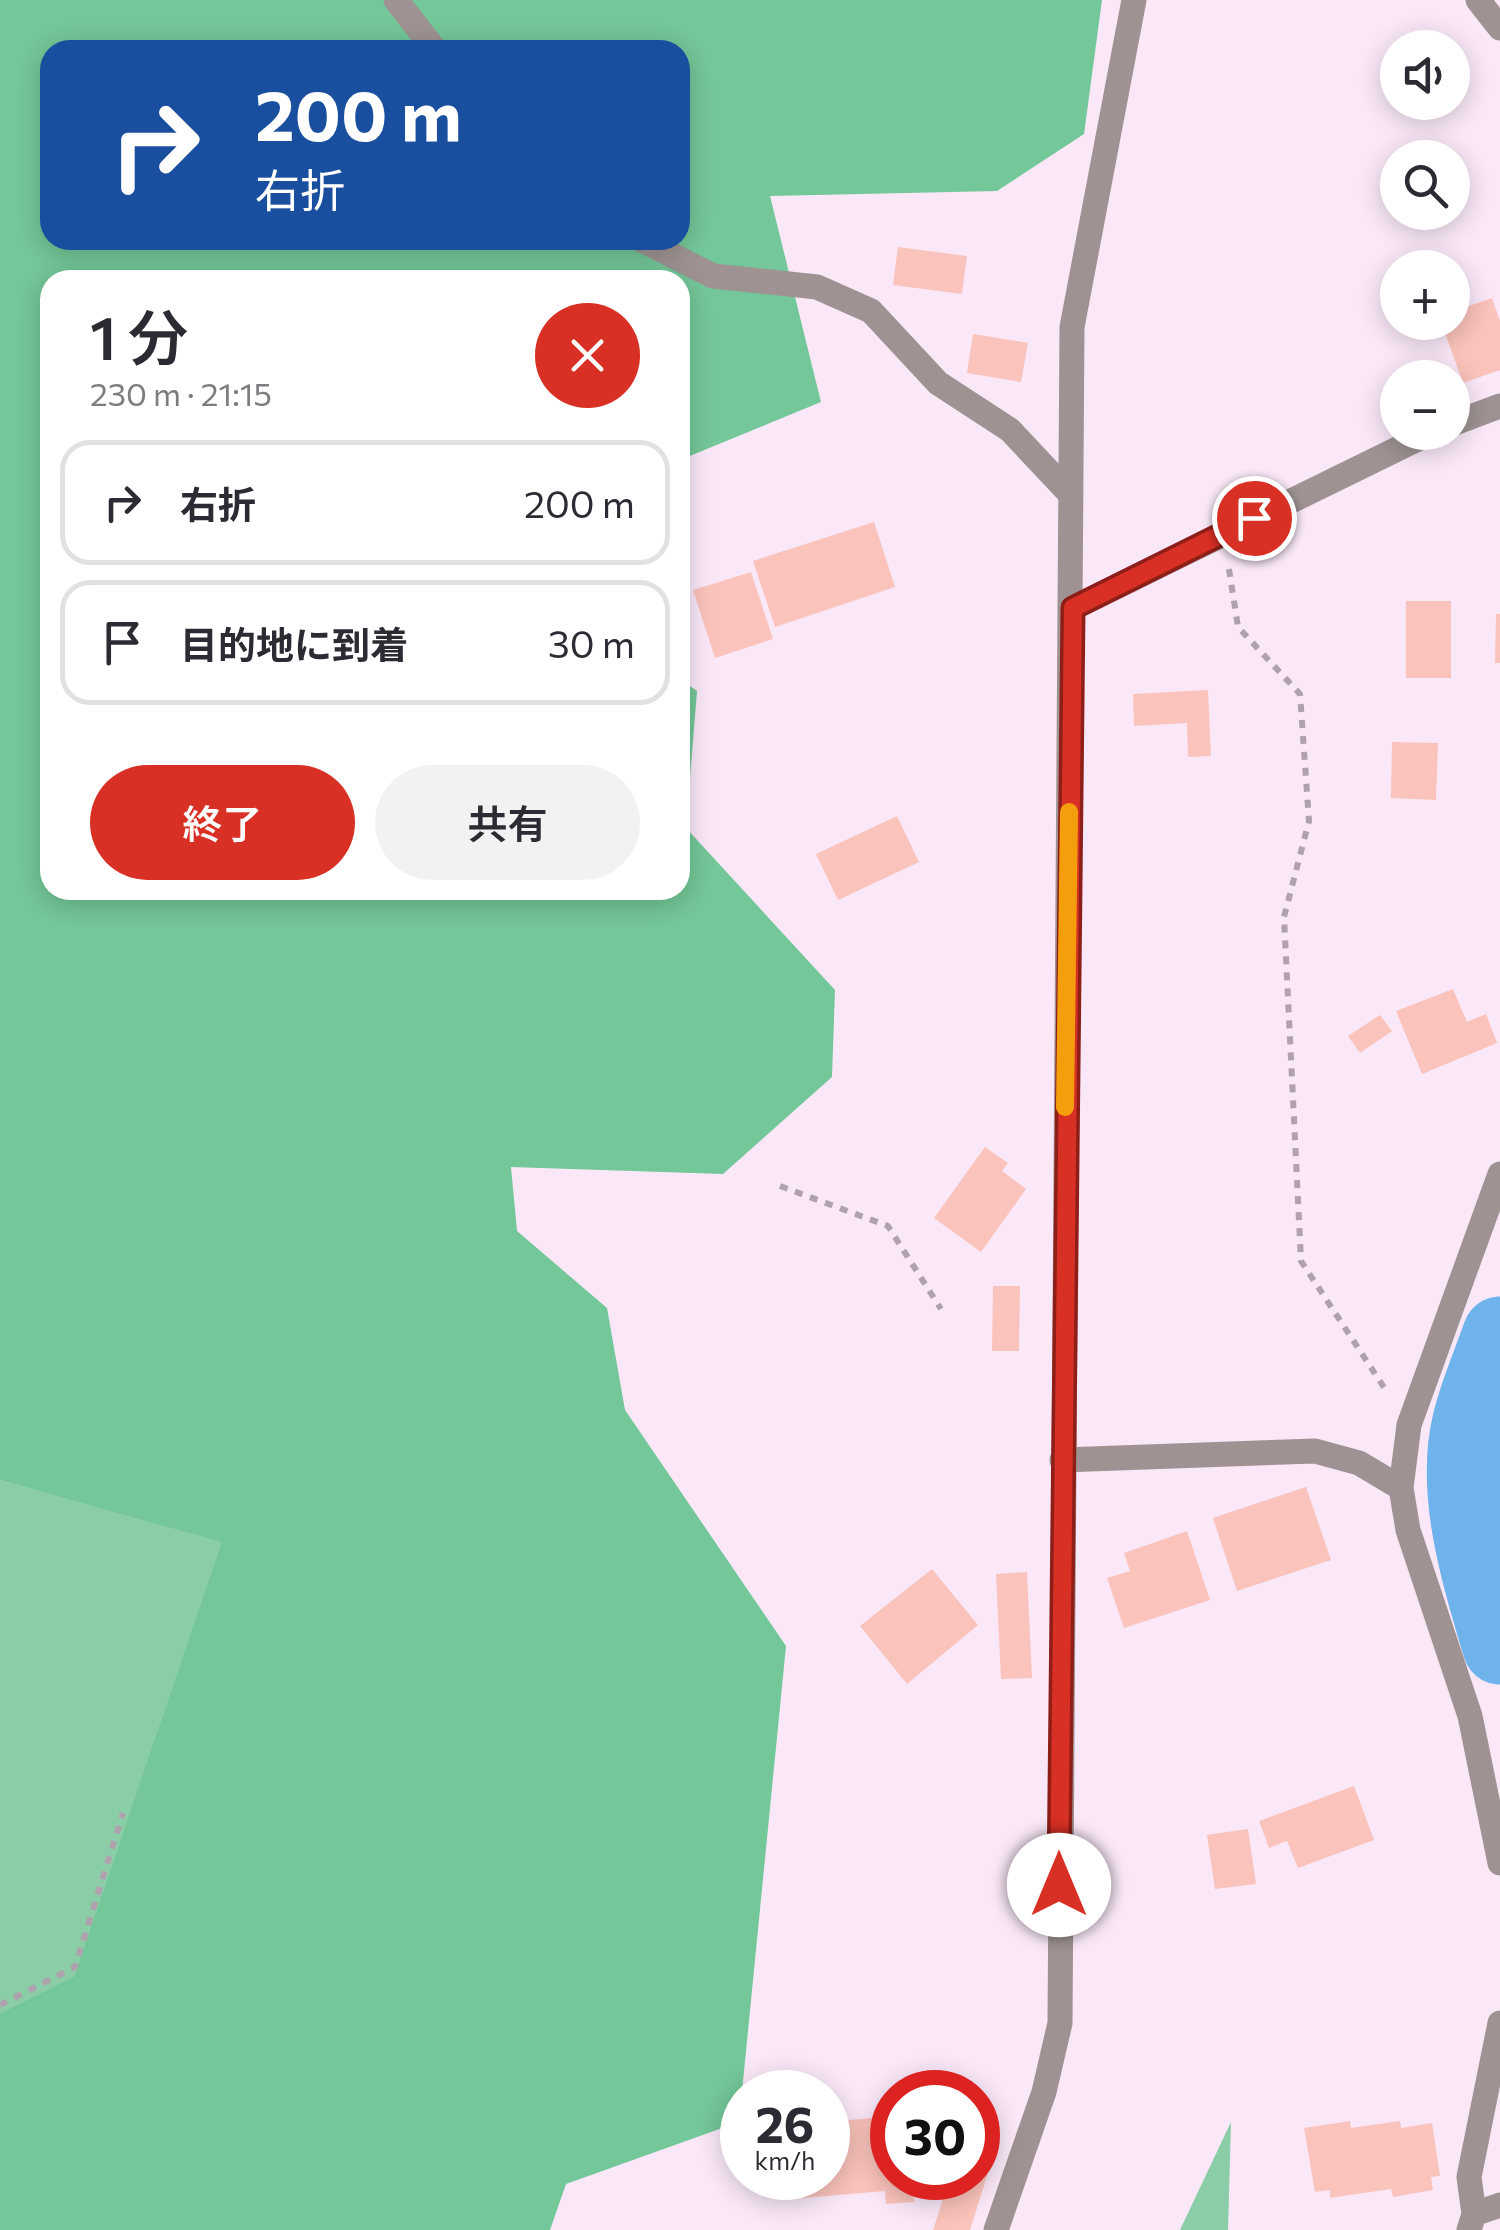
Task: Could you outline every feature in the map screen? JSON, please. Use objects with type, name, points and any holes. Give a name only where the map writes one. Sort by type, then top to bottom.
[{"type":"street","points":[[396,0],[428,40]]},
{"type":"street","points":[[996,2230],[1044,2092],[1060,2023],[1072,326],[1134,0]]},
{"type":"street","points":[[1478,0],[1500,28]]},
{"type":"street","points":[[662,250],[713,276],[817,287],[871,312],[938,383],[1010,430],[1071,495]]},
{"type":"street","points":[[1470,417],[1500,406]]},
{"type":"street","points":[[1073,608],[1395,450]]},
{"type":"street","points":[[1500,1174],[1409,1425],[1401,1488],[1408,1530],[1470,1716],[1500,1862]]},
{"type":"street","points":[[1062,1460],[1316,1451],[1359,1463],[1401,1488]]},
{"type":"street","points":[[1500,2023],[1469,2176],[1471,2222],[1500,2205]]},
{"type":"path","points":[[1224,533],[1238,627],[1300,694],[1309,820],[1284,917],[1301,1261],[1409,1425]]},
{"type":"path","points":[[780,1186],[888,1226],[941,1309]]},
{"type":"path","points":[[0,2004],[76,1966],[123,1813]]},
{"type":"green space","points":[[0,0],[1102,0],[1084,134],[997,191],[770,196],[821,402],[690,456],[690,270],[40,270],[40,900],[690,900],[690,832],[835,990],[832,1077],[723,1174],[511,1167],[517,1231],[607,1308],[625,1410],[786,1646],[744,2070],[720,2070],[720,2129],[566,2184],[550,2230],[0,2230],[0,2013],[74,1976],[222,1542],[0,1480]]},
{"type":"green space","points":[[690,686],[697,691],[690,778]]},
{"type":"green space","points":[[0,1480],[223,1541],[74,1976],[0,2013]]},
{"type":"green space","points":[[1231,2122],[1228,2230],[1180,2230]]},
{"type":"building","points":[[898,247],[967,256],[962,294],[893,285]]},
{"type":"building","points":[[1492,298],[1500,321],[1500,370],[1470,381],[1470,360],[1455,360],[1447,340],[1470,340],[1470,306]]},
{"type":"building","points":[[973,334],[1028,343],[1021,382],[967,373]]},
{"type":"building","points":[[874,522],[895,587],[775,627],[753,561]]},
{"type":"building","points":[[751,572],[773,639],[715,658],[693,590]]},
{"type":"building","points":[[1406,601],[1451,601],[1451,678],[1406,678]]},
{"type":"building","points":[[1496,614],[1500,614],[1500,663],[1495,663]]},
{"type":"building","points":[[1208,690],[1211,756],[1188,757],[1187,723],[1134,726],[1133,694]]},
{"type":"building","points":[[1392,742],[1438,743],[1436,800],[1391,798]]},
{"type":"building","points":[[897,816],[919,862],[838,900],[816,854]]},
{"type":"building","points":[[1453,989],[1467,1022],[1486,1014],[1497,1043],[1422,1074],[1396,1011]]},
{"type":"building","points":[[1380,1015],[1392,1031],[1360,1053],[1348,1036]]},
{"type":"building","points":[[985,1147],[1008,1163],[1002,1171],[1026,1189],[981,1252],[934,1218]]},
{"type":"building","points":[[993,1286],[1020,1286],[1019,1351],[992,1351]]},
{"type":"building","points":[[1306,1487],[1331,1560],[1237,1591],[1213,1518]]},
{"type":"building","points":[[1187,1531],[1210,1600],[1124,1628],[1107,1578],[1130,1571],[1124,1553]]},
{"type":"building","points":[[932,1569],[978,1625],[907,1684],[860,1626]]},
{"type":"building","points":[[1027,1572],[1032,1678],[1001,1679],[996,1574]]},
{"type":"building","points":[[1354,1786],[1374,1840],[1298,1868],[1287,1841],[1269,1848],[1259,1821]]},
{"type":"building","points":[[1248,1829],[1256,1884],[1215,1889],[1207,1835]]},
{"type":"building","points":[[870,2118],[870,2192],[850,2194],[850,2120]]},
{"type":"building","points":[[1350,2121],[1351,2128],[1400,2121],[1401,2128],[1432,2123],[1440,2176],[1431,2177],[1433,2190],[1393,2197],[1391,2189],[1330,2198],[1330,2190],[1315,2192],[1304,2128]]},
{"type":"building","points":[[886,2200],[914,2200],[914,2202],[886,2204]]},
{"type":"building","points":[[943,2200],[979,2200],[970,2230],[933,2230]]},
{"type":"waterway","points":[[1500,1334],[1470,1421],[1464,1477],[1471,1536],[1500,1647]]},
{"type":"slow traffic","points":[[1065,1107],[1069,812]]},
{"type":"route","points":[[1059,1885],[1066,942],[1073,608],[1254,518]]}]
